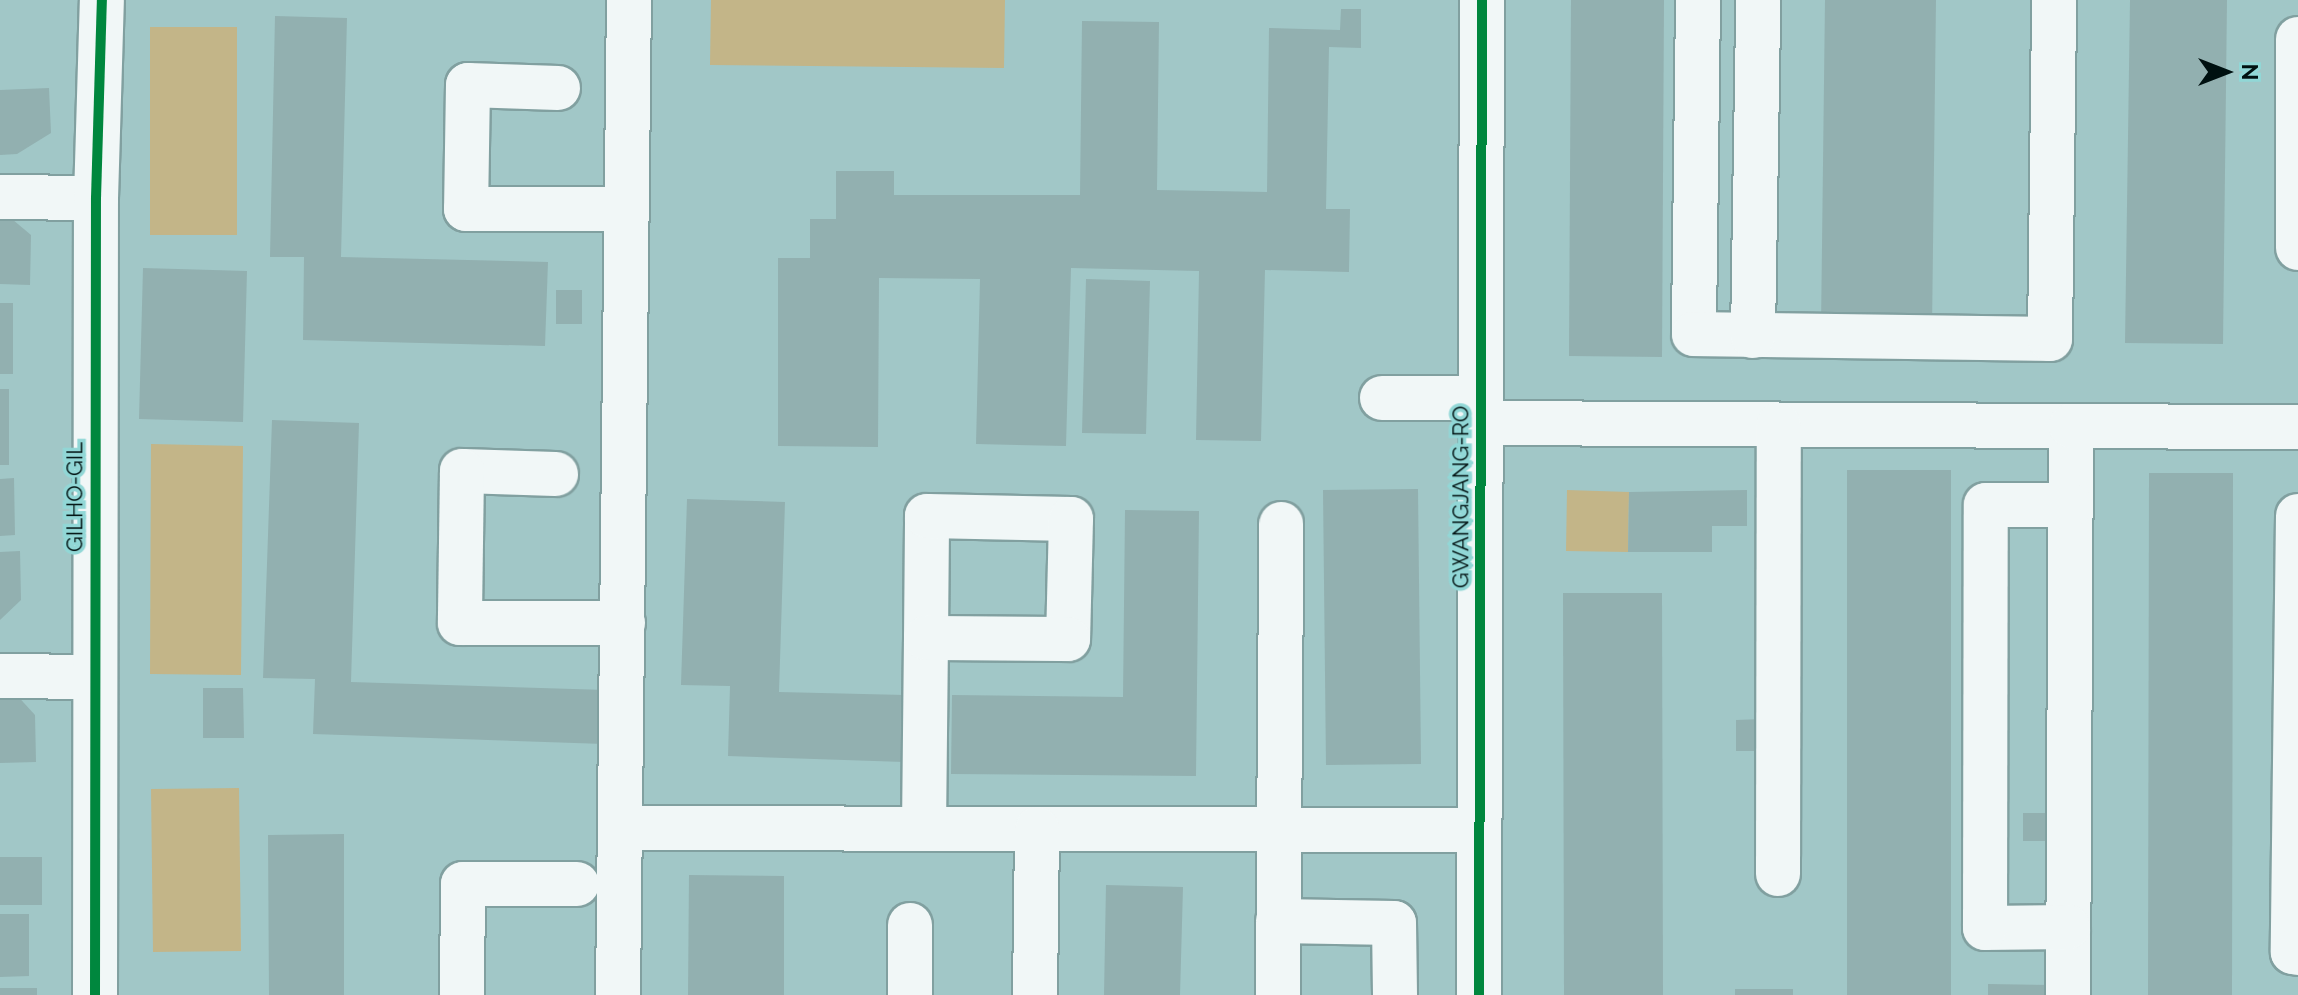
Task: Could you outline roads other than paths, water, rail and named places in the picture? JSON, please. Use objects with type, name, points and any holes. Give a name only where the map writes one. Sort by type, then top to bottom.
[{"type":"street","name":"GILHO-GIL","points":[[95,995],[96,198],[102,0]]},
{"type":"street","points":[[618,995],[629,0]]},
{"type":"street","name":"GWANGJANG-RO","points":[[1479,995],[1482,0]]},
{"type":"street","points":[[1698,0],[1694,334],[2050,339],[2054,0]]},
{"type":"street","points":[[1753,336],[1758,0]]},
{"type":"street","points":[[2298,39],[2298,248]]},
{"type":"street","points":[[558,88],[468,85],[466,209],[627,209]]},
{"type":"street","points":[[0,197],[96,198]]},
{"type":"street","points":[[1382,398],[1481,411],[1779,425],[2298,427]]},
{"type":"street","points":[[1778,874],[1779,425]]},
{"type":"street","points":[[2068,995],[2071,426]]},
{"type":"street","points":[[556,474],[462,471],[460,623],[623,623]]},
{"type":"street","points":[[2068,927],[1985,928],[1986,505],[2070,505]]},
{"type":"street","points":[[2298,516],[2293,952],[2298,953]]},
{"type":"street","points":[[1278,995],[1281,524]]},
{"type":"street","points":[[924,829],[926,638]]},
{"type":"street","points":[[0,676],[95,677]]},
{"type":"street","points":[[621,828],[1479,830]]},
{"type":"street","points":[[1035,995],[1037,829]]},
{"type":"street","points":[[462,995],[463,884],[577,884]]},
{"type":"street","points":[[1278,921],[1394,923],[1395,995]]},
{"type":"street","points":[[910,925],[910,995]]}]
